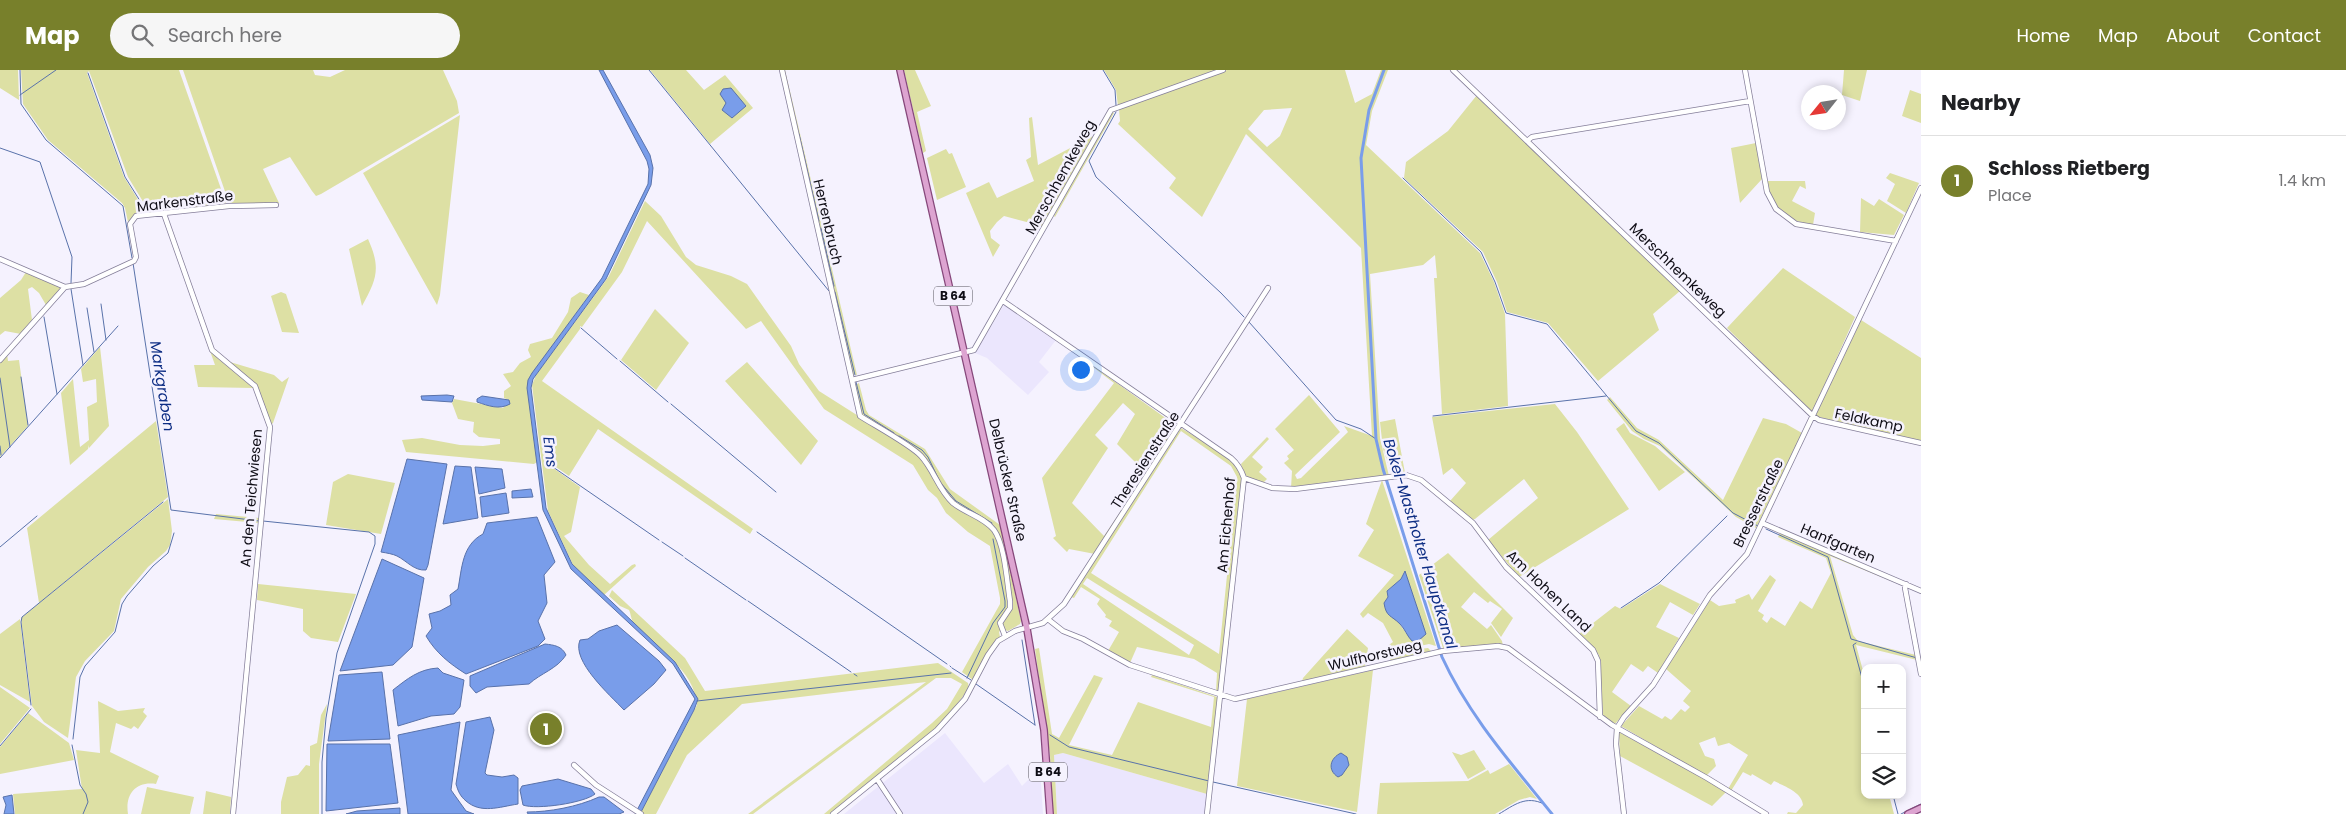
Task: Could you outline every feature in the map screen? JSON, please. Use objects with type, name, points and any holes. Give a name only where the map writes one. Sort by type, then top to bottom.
[{"type":"main road","name":"Delbrücker Straße","points":[[900,70],[966,353],[1027,629]]},
{"type":"main road","name":"B 64","points":[[1027,629],[1044,730],[1050,814]]},
{"type":"main road","points":[[1908,814],[1921,808]]},
{"type":"street","name":"Herrenbruch","points":[[782,70],[860,416],[920,454],[929,466],[935,481],[953,503],[987,524],[994,531],[1000,544],[1010,601],[1010,608],[1000,623],[1005,636]]},
{"type":"street","name":"Merschhemkeweg","points":[[966,353],[974,350],[1111,110],[1223,70]]},
{"type":"street","name":"Merschhemkeweg","points":[[1453,70],[1812,416]]},
{"type":"street","points":[[1745,70],[1767,192],[1770,201],[1782,215],[1796,224],[1896,241]]},
{"type":"street","points":[[1527,141],[1532,138],[1750,102]]},
{"type":"street","name":"Bresserstraße","points":[[1617,728],[1624,717],[1653,685],[1710,595],[1742,561],[1921,188]]},
{"type":"street","name":"Markenstraße","points":[[65,287],[84,284],[134,261],[136,258],[130,224],[136,216],[229,206],[276,205]]},
{"type":"street","name":"An den Teichwiesen","points":[[164,214],[212,350],[255,386],[270,427],[233,814]]},
{"type":"street","points":[[0,259],[65,287],[0,360]]},
{"type":"street","name":"Theresienstraße","points":[[1027,629],[1049,620],[1072,593],[1268,288]]},
{"type":"street","name":"Am Eichenhof","points":[[1003,301],[1231,458],[1238,464],[1244,478],[1207,814]]},
{"type":"street","points":[[852,380],[966,353]]},
{"type":"street","name":"Feldkamp","points":[[1812,416],[1819,420],[1921,443]]},
{"type":"street","name":"Am Hohen Land","points":[[1244,478],[1280,489],[1295,489],[1389,477],[1413,476],[1465,515],[1478,528],[1506,567],[1593,650],[1598,661],[1600,717]]},
{"type":"street","name":"Hanfgarten","points":[[1760,526],[1921,590]]},
{"type":"street","points":[[1906,584],[1905,588],[1921,674]]},
{"type":"street","name":"Wulfhorstweg","points":[[1049,620],[1063,631],[1083,639],[1130,665],[1235,700],[1440,651],[1498,646],[1508,648],[1617,728],[1766,814]]},
{"type":"street","points":[[833,814],[937,730],[965,699],[993,646],[1005,636],[1015,631],[1027,629]]},
{"type":"street","points":[[1617,728],[1616,744],[1624,814]]},
{"type":"street","points":[[574,764],[596,785],[641,814]]},
{"type":"street","points":[[877,779],[900,814]]},
{"type":"shaded area","points":[[1004,305],[1056,340],[1039,362],[1049,372],[1028,395],[987,358],[975,353]]},
{"type":"shaded area","points":[[945,733],[984,783],[1008,764],[1022,786],[1040,768],[1043,814],[844,814]]},
{"type":"shaded area","points":[[1063,753],[1207,794],[1205,814],[1057,814],[1054,755]]},
{"type":"green space","points":[[0,70],[18,70],[19,100],[0,88]]},
{"type":"green space","points":[[21,70],[179,70],[226,203],[150,213],[128,177],[89,71],[87,73],[124,177],[147,214],[136,215],[128,222],[122,203],[48,140],[23,104]]},
{"type":"green space","points":[[183,70],[313,70],[315,75],[330,77],[345,70],[443,70],[457,101],[459,113],[316,196],[290,157],[263,169],[279,203],[229,203]]},
{"type":"green space","points":[[650,70],[686,70],[704,90],[725,75],[753,108],[710,144]]},
{"type":"green space","points":[[782,70],[785,70],[857,375],[851,374]]},
{"type":"green space","points":[[904,70],[915,70],[931,106],[917,112],[926,151],[923,153]]},
{"type":"green space","points":[[1104,70],[1218,70],[1118,106],[1116,90]]},
{"type":"green space","points":[[1227,70],[1345,70],[1355,103],[1372,94],[1381,70],[1388,70],[1372,111],[1366,145],[1480,253],[1494,282],[1505,314],[1508,406],[1442,414],[1434,278],[1437,278],[1435,255],[1423,265],[1370,274],[1380,438],[1389,476],[1291,488],[1292,471],[1284,463],[1289,459],[1287,456],[1294,450],[1275,429],[1309,395],[1340,432],[1295,475],[1297,479],[1301,478],[1348,432],[1344,426],[1372,436],[1361,248],[1246,134],[1202,217],[1169,188],[1176,178],[1118,124],[1120,121],[1119,109]],"holes":[[[1292,108],[1280,136],[1267,147],[1248,129],[1264,110]]]},
{"type":"green space","points":[[1844,70],[1867,70],[1860,101],[1846,96],[1846,85],[1843,85]]},
{"type":"green space","points":[[1910,90],[1921,94],[1921,123],[1902,116]]},
{"type":"green space","points":[[1477,95],[1680,291],[1653,314],[1659,330],[1598,381],[1548,323],[1507,312],[1497,282],[1483,252],[1404,178],[1406,162],[1448,131]]},
{"type":"green space","points":[[1112,112],[1114,113],[1055,217],[1054,216]]},
{"type":"green space","points":[[460,115],[440,295],[437,305],[363,173]]},
{"type":"green space","points":[[1032,117],[1038,165],[1093,136],[1042,226],[1004,216],[997,222],[990,231],[991,238],[1000,245],[993,257],[966,193],[989,182],[997,198],[1034,181],[1026,160],[1031,157],[1029,118]]},
{"type":"green space","points":[[1756,143],[1762,179],[1740,203],[1731,148]]},
{"type":"green space","points":[[946,149],[949,154],[952,153],[966,187],[937,200],[927,158]]},
{"type":"green space","points":[[1890,173],[1919,183],[1906,213],[1887,201],[1895,184],[1886,178]]},
{"type":"green space","points":[[1766,181],[1805,181],[1806,189],[1800,186],[1792,201],[1815,213],[1813,225],[1795,220],[1782,212],[1772,199]]},
{"type":"green space","points":[[1861,198],[1874,206],[1879,199],[1904,215],[1894,235],[1860,232]]},
{"type":"green space","points":[[645,201],[661,216],[686,257],[696,265],[731,276],[747,284],[791,346],[799,364],[819,391],[860,417],[855,385],[859,383],[869,415],[925,449],[950,489],[1000,525],[1021,621],[1020,624],[1008,631],[1002,629],[999,632],[1000,637],[986,654],[973,680],[962,672],[1000,604],[990,546],[968,532],[946,513],[937,498],[928,490],[913,465],[824,409],[761,321],[746,329],[647,221],[622,272],[582,327],[580,326],[580,329],[542,381],[753,529],[750,534],[598,429],[569,476],[550,463],[549,465],[580,487],[571,532],[564,536],[589,565],[610,584],[632,565],[635,564],[636,566],[604,595],[574,567],[548,511],[532,385],[536,375],[609,276]]},
{"type":"green space","points":[[368,239],[375,258],[376,273],[362,306],[349,249]]},
{"type":"green space","points":[[1783,268],[1855,317],[1812,413],[1727,328]]},
{"type":"green space","points":[[26,272],[60,286],[60,290],[46,305],[39,293],[32,287],[28,289],[32,320],[21,334],[5,331],[0,335],[0,298],[21,280]]},
{"type":"green space","points":[[281,292],[286,294],[299,333],[282,332],[271,296]]},
{"type":"green space","points":[[580,292],[589,295],[528,380],[537,462],[534,464],[406,452],[402,440],[422,438],[460,445],[483,446],[500,444],[500,439],[479,437],[473,432],[474,422],[458,419],[452,403],[454,399],[503,408],[509,400],[504,398],[504,391],[511,386],[503,374],[513,372],[520,363],[531,357],[528,350],[530,344],[552,338],[568,312],[571,298]]},
{"type":"green space","points":[[655,309],[689,343],[656,390],[621,360]]},
{"type":"green space","points":[[1861,320],[1921,358],[1921,442],[1815,416]]},
{"type":"green space","points":[[100,347],[109,426],[70,465],[61,393],[73,379],[80,447],[89,440],[87,407],[97,402],[96,379],[83,382],[81,369]]},
{"type":"green space","points":[[1068,348],[1178,427],[1148,472],[1145,472],[1117,444],[1135,414],[1123,403],[1095,435],[1108,448],[1072,503],[1104,536],[1145,476],[1095,554],[1069,549],[1067,552],[1053,538],[1056,536],[1042,478],[1114,383]]},
{"type":"green space","points":[[210,351],[254,388],[198,387],[194,365],[215,365]]},
{"type":"green space","points":[[7,354],[8,361],[19,360],[28,426],[0,457],[0,362]]},
{"type":"green space","points":[[230,362],[274,375],[282,382],[289,377],[271,425],[256,385]]},
{"type":"green space","points":[[747,362],[818,441],[801,465],[725,381]]},
{"type":"green space","points":[[1610,397],[1637,428],[1659,440],[1723,500],[1763,418],[1786,424],[1802,433],[1756,528],[1736,517],[1660,446],[1632,431],[1607,400]]},
{"type":"green space","points":[[1555,404],[1577,432],[1629,509],[1519,577],[1488,540],[1538,498],[1524,479],[1472,520],[1450,501],[1466,483],[1452,468],[1443,475],[1432,417]]},
{"type":"green space","points":[[1395,419],[1405,473],[1392,475],[1383,449],[1380,422]]},
{"type":"green space","points":[[156,421],[168,497],[39,603],[27,528]]},
{"type":"green space","points":[[1624,423],[1630,433],[1655,446],[1685,472],[1659,491],[1616,429]]},
{"type":"green space","points":[[1181,428],[1231,458],[1237,464],[1242,476],[1219,692],[1216,692],[1217,673],[1194,659],[1137,647],[1130,663],[1108,651],[1119,632],[1109,626],[1112,621],[1105,617],[1106,615],[1097,604],[1100,599],[1081,587],[1074,598],[1071,597]],"holes":[[[1181,431],[1231,466],[1237,477],[1219,654],[1091,573]],[[1087,578],[1194,645],[1189,655],[1083,584]]]},
{"type":"green space","points":[[1267,437],[1269,439],[1252,457],[1263,467],[1259,472],[1267,479],[1263,483],[1245,477],[1241,464]]},
{"type":"green space","points":[[348,474],[395,483],[381,534],[326,525],[333,482]]},
{"type":"green space","points":[[1382,480],[1436,646],[1429,644],[1420,646],[1420,649],[1428,648],[1431,651],[1391,661],[1386,647],[1393,642],[1383,623],[1368,613],[1363,618],[1360,614],[1394,575],[1358,556],[1374,530],[1366,524]],"holes":[[[1404,572],[1409,637],[1384,603],[1388,597],[1387,591],[1401,579]]]},
{"type":"green space","points":[[168,499],[172,531],[170,545],[148,567],[121,599],[114,631],[85,661],[76,677],[68,738],[44,722],[32,706],[21,618]]},
{"type":"green space","points":[[216,514],[259,518],[259,523],[214,519]]},
{"type":"green space","points":[[1780,533],[1903,586],[1830,556],[1853,635],[1858,641],[1916,655],[1917,660],[1856,645],[1861,664],[1861,799],[1890,799],[1894,814],[1787,814],[1788,812],[1796,813],[1803,805],[1802,800],[1792,790],[1774,781],[1771,785],[1752,774],[1751,776],[1743,772],[1731,791],[1728,789],[1748,755],[1729,743],[1718,746],[1715,737],[1699,743],[1705,756],[1714,759],[1716,766],[1706,776],[1621,726],[1639,706],[1662,719],[1665,716],[1671,720],[1681,709],[1685,712],[1690,707],[1683,701],[1691,691],[1666,669],[1710,600],[1719,606],[1736,603],[1735,600],[1749,594],[1752,600],[1770,575],[1776,580],[1758,611],[1764,615],[1762,619],[1767,623],[1771,617],[1785,626],[1800,601],[1812,609],[1831,573],[1826,558],[1778,537]]},
{"type":"green space","points":[[1448,553],[1513,618],[1501,637],[1491,623],[1502,609],[1490,601],[1488,603],[1474,592],[1461,607],[1487,629],[1491,625],[1502,641],[1503,646],[1443,648],[1419,575]]},
{"type":"green space","points":[[258,584],[356,594],[338,642],[311,638],[303,631],[303,609],[257,600]]},
{"type":"green space","points":[[1660,584],[1700,604],[1693,615],[1670,602],[1656,627],[1679,638],[1658,673],[1648,666],[1643,672],[1631,664],[1612,692],[1631,706],[1614,725],[1603,716],[1599,655],[1579,634],[1615,606],[1621,609]]},
{"type":"green space","points":[[612,590],[685,658],[705,691],[938,663],[968,683],[969,688],[951,713],[936,728],[830,814],[824,814],[947,709],[962,684],[951,678],[936,678],[753,814],[748,814],[926,682],[742,704],[687,755],[656,814],[640,814],[697,705],[695,692],[682,670],[634,624],[629,610],[620,606],[609,596]]},
{"type":"green space","points":[[20,619],[30,702],[0,685],[0,634]]},
{"type":"green space","points":[[1347,629],[1368,648],[1365,667],[1302,682],[1303,678]]},
{"type":"green space","points":[[1039,648],[1052,734],[1059,738],[1094,675],[1103,678],[1069,745],[1112,755],[1138,702],[1211,727],[1214,697],[1151,677],[1152,675],[1217,697],[1207,794],[1063,753],[1054,755],[1057,814],[1053,814],[1050,755],[1035,649]]},
{"type":"green space","points":[[1373,670],[1357,812],[1237,786],[1247,699]]},
{"type":"green space","points":[[0,687],[30,708],[0,744]]},
{"type":"green space","points":[[98,701],[118,711],[145,708],[143,712],[147,716],[138,729],[134,726],[131,729],[116,723],[110,752],[159,776],[156,784],[142,785],[133,791],[128,801],[128,814],[15,814],[13,794],[82,789],[76,750],[100,753]]},
{"type":"green space","points":[[327,704],[319,764],[319,814],[281,814],[281,802],[287,777],[298,775],[306,765],[310,766],[310,746],[317,743],[321,715]]},
{"type":"green space","points":[[28,713],[69,743],[74,760],[0,774],[0,747]]},
{"type":"green space","points":[[1619,733],[1727,791],[1712,806],[1620,756]]},
{"type":"green space","points":[[1474,750],[1486,769],[1468,779],[1452,752],[1461,755]]},
{"type":"green space","points":[[1509,764],[1537,799],[1530,797],[1519,800],[1495,814],[1377,814],[1380,783],[1468,781],[1488,770],[1490,774]]},
{"type":"green space","points":[[147,787],[194,797],[190,814],[141,814]]},
{"type":"green space","points":[[206,791],[231,797],[230,814],[203,814]]},
{"type":"water","points":[[599,70],[603,70],[650,155],[653,168],[651,185],[606,279],[533,379],[531,388],[546,508],[572,564],[675,662],[698,699],[640,814],[635,814],[695,699],[673,664],[571,569],[543,510],[527,388],[528,380],[532,373],[602,278],[648,184],[649,169],[647,161]]},
{"type":"water","points":[[731,88],[746,106],[732,118],[722,110],[726,103],[720,94],[723,89]]},
{"type":"water","points":[[421,396],[454,396],[452,402],[422,400]]},
{"type":"water","points":[[482,396],[509,400],[510,404],[498,407],[477,402],[477,399]]},
{"type":"water","points":[[407,459],[447,464],[426,570],[414,567],[395,555],[381,552]]},
{"type":"water","points":[[455,466],[471,467],[478,518],[443,524]]},
{"type":"water","points":[[475,467],[502,469],[505,488],[479,494]]},
{"type":"water","points":[[531,489],[533,497],[512,498],[512,491]]},
{"type":"water","points":[[506,493],[509,513],[482,517],[480,497]]},
{"type":"water","points":[[537,517],[555,562],[544,575],[547,603],[538,621],[545,639],[538,646],[466,674],[444,658],[426,636],[432,628],[429,614],[451,605],[450,595],[458,589],[462,565],[467,551],[471,544],[483,534],[487,523]]},
{"type":"water","points":[[382,559],[424,578],[412,647],[393,665],[340,671]]},
{"type":"water","points":[[1405,571],[1426,634],[1418,641],[1412,641],[1402,626],[1388,613],[1384,603],[1388,597],[1387,591],[1401,579]]},
{"type":"water","points":[[617,625],[659,661],[666,670],[654,684],[624,710],[593,677],[581,658],[579,648],[580,640],[588,639],[599,631]]},
{"type":"water","points":[[545,644],[560,648],[566,655],[558,664],[529,684],[487,687],[476,693],[470,686],[470,676]]},
{"type":"water","points":[[438,668],[443,673],[464,680],[460,707],[454,714],[431,716],[398,726],[393,690],[419,672]]},
{"type":"water","points":[[382,672],[390,739],[328,741],[339,675]]},
{"type":"water","points":[[490,717],[494,730],[485,773],[502,777],[514,775],[518,778],[518,804],[497,808],[478,807],[462,797],[456,784],[466,722]]},
{"type":"water","points":[[460,722],[451,790],[466,811],[474,814],[408,814],[398,735]]},
{"type":"water","points":[[327,744],[390,744],[398,803],[326,811]]},
{"type":"water","points":[[1341,753],[1347,757],[1349,765],[1342,775],[1338,777],[1332,771],[1331,764],[1334,758]]},
{"type":"water","points":[[558,779],[591,789],[595,794],[581,800],[560,805],[538,807],[523,805],[520,790],[522,786]]},
{"type":"water","points":[[12,795],[14,814],[4,814],[6,805],[3,797]]},
{"type":"water","points":[[599,797],[604,797],[624,812],[619,814],[528,814],[527,812],[563,808],[582,804]]},
{"type":"water","points":[[400,808],[400,814],[346,814],[357,811]]},
{"type":"waterway","name":"Markgraben","points":[[20,70],[21,104],[46,140],[123,206],[132,258]]},
{"type":"waterway","points":[[20,95],[56,70]]},
{"type":"waterway","points":[[649,70],[829,291]]},
{"type":"waterway","points":[[1103,70],[1115,90],[1116,105]]},
{"type":"waterway","name":"Bokel-Mastholter Hauptkanal","points":[[1384,70],[1369,110],[1361,158],[1376,439],[1383,469],[1442,657],[1453,679],[1478,719],[1552,814]]},
{"type":"waterway","points":[[88,73],[125,177],[147,212]]},
{"type":"waterway","points":[[1116,112],[1089,161],[1096,177],[1221,293],[1244,317]]},
{"type":"waterway","points":[[799,134],[819,221]]},
{"type":"waterway","points":[[0,148],[40,162],[72,257],[71,283]]},
{"type":"waterway","points":[[1403,178],[1481,252],[1495,282],[1506,313],[1547,324],[1636,431],[1659,443],[1733,513],[1758,526]]},
{"type":"waterway","points":[[821,228],[834,286]]},
{"type":"waterway","name":"Markgraben","points":[[133,263],[171,510],[259,521]]},
{"type":"waterway","points":[[71,289],[83,365]]},
{"type":"waterway","points":[[835,292],[855,375]]},
{"type":"waterway","points":[[101,304],[106,340]]},
{"type":"waterway","points":[[87,308],[94,352]]},
{"type":"waterway","points":[[44,317],[57,394]]},
{"type":"waterway","points":[[1249,322],[1336,420],[1361,429],[1376,439]]},
{"type":"waterway","points":[[0,458],[118,326]]},
{"type":"waterway","points":[[581,328],[617,359]]},
{"type":"waterway","points":[[620,361],[668,402]]},
{"type":"waterway","points":[[21,377],[28,425]]},
{"type":"waterway","points":[[0,378],[10,447]]},
{"type":"waterway","points":[[856,382],[864,414],[894,433]]},
{"type":"waterway","points":[[1433,416],[1606,396]]},
{"type":"waterway","points":[[671,404],[776,492]]},
{"type":"waterway","points":[[899,436],[922,450],[928,457],[940,482],[956,501],[992,523]]},
{"type":"waterway","points":[[0,446],[1,455]]},
{"type":"waterway","name":"Ems","points":[[550,465],[659,540]]},
{"type":"waterway","points":[[31,705],[21,622],[22,617],[163,502]]},
{"type":"waterway","points":[[0,547],[37,516]]},
{"type":"waterway","points":[[1621,608],[1659,583],[1727,516]]},
{"type":"waterway","points":[[263,521],[369,532],[375,536],[375,544],[337,653],[326,718],[322,762],[322,814]]},
{"type":"waterway","points":[[1766,529],[1828,557],[1851,639],[1917,658]]},
{"type":"waterway","points":[[757,532],[947,664]]},
{"type":"waterway","name":"Markgraben","points":[[73,739],[80,677],[85,666],[115,632],[122,604],[127,596],[153,566],[168,553],[174,533]]},
{"type":"waterway","points":[[967,678],[993,623],[1005,607],[993,539]]},
{"type":"waterway","points":[[662,542],[683,556]]},
{"type":"waterway","points":[[685,558],[746,600]]},
{"type":"waterway","points":[[748,601],[851,672]]},
{"type":"waterway","points":[[1022,640],[1035,725]]},
{"type":"waterway","points":[[1856,643],[1853,645],[1861,674]]},
{"type":"waterway","points":[[952,668],[971,680]]},
{"type":"waterway","points":[[697,701],[951,673]]},
{"type":"waterway","points":[[976,684],[1035,725]]},
{"type":"waterway","points":[[0,746],[31,709]]},
{"type":"waterway","points":[[1050,735],[1069,747],[1209,781]]},
{"type":"waterway","name":"Markgraben","points":[[72,745],[80,785],[86,794],[88,802],[83,814]]},
{"type":"waterway","points":[[1213,782],[1356,814]]},
{"type":"waterway","points":[[1894,799],[1898,814]]},
{"type":"waterway","points":[[1499,814],[1520,802],[1538,801],[1544,804]]},
{"type":"waterway","points":[[1901,814],[1921,804]]},
{"type":"place","name":"Schloss Rietberg","points":[[546,729]]}]
